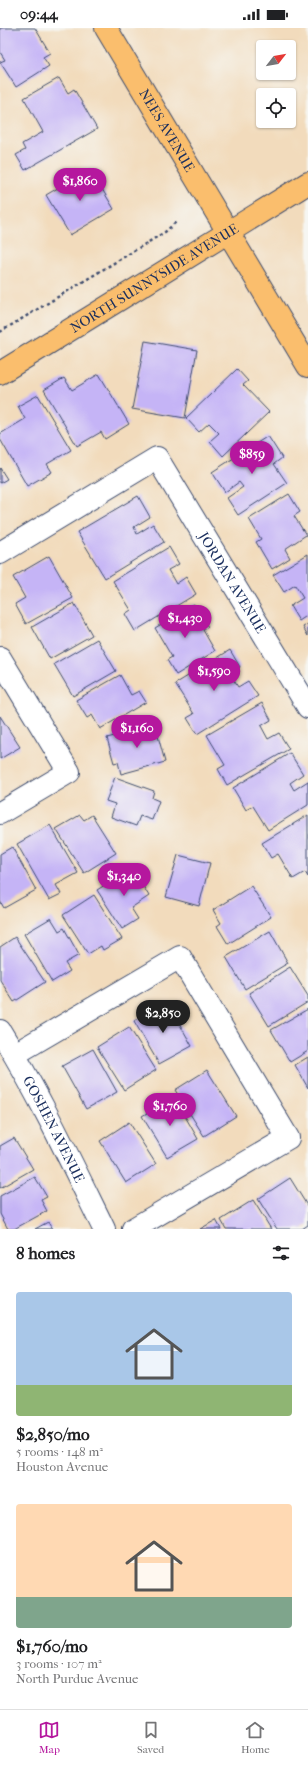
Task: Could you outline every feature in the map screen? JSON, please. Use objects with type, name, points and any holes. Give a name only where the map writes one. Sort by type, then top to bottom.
[{"type":"main road","name":"NEES AVENUE","points":[[106,28],[308,366]]},
{"type":"main road","name":"NORTH SUNNYSIDE AVENUE","points":[[0,373],[308,183]]},
{"type":"street","name":"JORDAN AVENUE","points":[[0,553],[157,458],[308,707]]},
{"type":"street","points":[[0,658],[69,772],[0,813]]},
{"type":"street","points":[[14,1054],[180,957],[288,1138],[133,1229]]},
{"type":"street","name":"GOSHEN AVENUE","points":[[0,1031],[64,1147],[104,1229]]},
{"type":"path","points":[[0,332],[165,232],[177,221]]},
{"type":"building","points":[[0,28],[35,28],[50,53],[43,57],[49,66],[16,87],[0,62],[5,60],[0,52]]},
{"type":"building","points":[[59,78],[68,93],[74,89],[97,129],[25,170],[16,155],[25,150],[22,144],[43,132],[24,98]]},
{"type":"building","points":[[90,169],[114,209],[70,235],[46,195]]},
{"type":"building","points":[[145,341],[197,350],[185,418],[132,409]]},
{"type":"building","points":[[237,369],[248,381],[243,385],[269,412],[223,456],[210,441],[219,433],[209,423],[199,432],[186,418]]},
{"type":"building","points":[[99,374],[129,424],[105,439],[101,432],[77,446],[44,390],[64,378],[72,390]]},
{"type":"building","points":[[38,395],[71,450],[47,464],[52,472],[27,486],[0,439],[0,434],[25,419],[18,406]]},
{"type":"building","points":[[268,436],[282,458],[274,464],[287,483],[238,515],[227,498],[243,487],[239,482],[225,492],[212,472]]},
{"type":"building","points":[[0,468],[7,479],[0,483]]},
{"type":"building","points":[[289,494],[300,512],[294,516],[306,535],[285,549],[290,558],[272,569],[256,542],[261,539],[249,519]]},
{"type":"building","points":[[138,496],[150,517],[134,527],[137,534],[153,524],[164,542],[105,578],[77,532]]},
{"type":"building","points":[[169,547],[179,564],[168,570],[176,584],[186,577],[196,594],[135,631],[125,614],[131,610],[113,581]]},
{"type":"building","points":[[308,554],[308,615],[299,621],[290,606],[303,598],[295,585],[284,592],[273,575]]},
{"type":"building","points":[[49,556],[73,598],[26,624],[15,604],[25,598],[13,577]]},
{"type":"building","points":[[74,603],[92,635],[50,659],[32,627]]},
{"type":"building","points":[[194,604],[208,627],[203,630],[215,651],[176,675],[167,660],[172,657],[155,628]]},
{"type":"building","points":[[308,624],[308,636],[303,627]]},
{"type":"building","points":[[97,639],[116,671],[73,696],[54,664]]},
{"type":"building","points":[[230,650],[240,667],[230,674],[238,687],[248,681],[258,696],[197,734],[187,718],[194,714],[175,684]]},
{"type":"building","points":[[120,675],[131,695],[139,691],[146,702],[100,729],[92,715],[87,718],[76,700]]},
{"type":"building","points":[[262,703],[271,720],[261,726],[268,739],[279,733],[289,749],[227,785],[218,769],[225,765],[207,735]]},
{"type":"building","points":[[0,716],[20,747],[0,759]]},
{"type":"building","points":[[155,725],[165,762],[121,774],[118,762],[114,763],[107,738]]},
{"type":"building","points":[[290,753],[303,774],[290,783],[294,790],[308,781],[308,805],[268,830],[253,806],[246,810],[233,788]]},
{"type":"building","points":[[115,777],[154,791],[152,798],[159,801],[152,820],[140,816],[136,826],[111,817],[115,804],[106,801]]},
{"type":"building","points":[[80,815],[84,820],[92,815],[116,853],[84,873],[56,829]]},
{"type":"building","points":[[308,815],[308,877],[305,872],[293,879],[278,854],[271,858],[262,843]]},
{"type":"building","points":[[50,825],[78,873],[56,885],[61,894],[49,900],[17,844]]},
{"type":"building","points":[[12,847],[36,890],[4,908],[0,901],[0,854]]},
{"type":"building","points":[[178,855],[210,863],[199,906],[166,897]]},
{"type":"building","points":[[132,868],[149,896],[131,908],[138,919],[122,929],[97,890]]},
{"type":"building","points":[[251,886],[271,917],[228,944],[217,926],[221,923],[213,910]]},
{"type":"building","points":[[94,895],[122,939],[103,950],[101,946],[88,954],[63,915]]},
{"type":"building","points":[[51,918],[59,931],[64,928],[79,955],[65,963],[70,971],[52,982],[24,934]]},
{"type":"building","points":[[270,931],[288,963],[245,989],[226,957]]},
{"type":"building","points":[[15,937],[45,982],[14,1002],[0,980],[0,947]]},
{"type":"building","points":[[290,967],[308,996],[308,1002],[269,1026],[249,993]]},
{"type":"building","points":[[170,1007],[192,1046],[159,1064],[134,1021],[158,1008],[161,1013]]},
{"type":"building","points":[[308,1009],[308,1051],[290,1062],[271,1030]]},
{"type":"building","points":[[129,1027],[156,1070],[124,1090],[97,1047]]},
{"type":"building","points":[[93,1049],[117,1092],[86,1109],[62,1066]]},
{"type":"building","points":[[308,1057],[308,1088],[295,1065]]},
{"type":"building","points":[[207,1070],[236,1116],[204,1136],[175,1090]]},
{"type":"building","points":[[174,1097],[198,1139],[167,1157],[142,1116]]},
{"type":"building","points":[[129,1122],[156,1164],[126,1183],[100,1141]]},
{"type":"building","points":[[14,1138],[33,1169],[0,1188],[0,1146]]},
{"type":"building","points":[[35,1177],[47,1197],[41,1200],[47,1211],[14,1229],[8,1229],[0,1214],[0,1196]]},
{"type":"building","points":[[290,1178],[308,1207],[308,1225],[302,1229],[277,1229],[258,1199]]},
{"type":"building","points":[[253,1200],[271,1229],[226,1229],[221,1220]]},
{"type":"building","points":[[216,1220],[221,1229],[200,1229]]},
{"type":"building","points":[[48,1222],[52,1229],[35,1229]]}]
